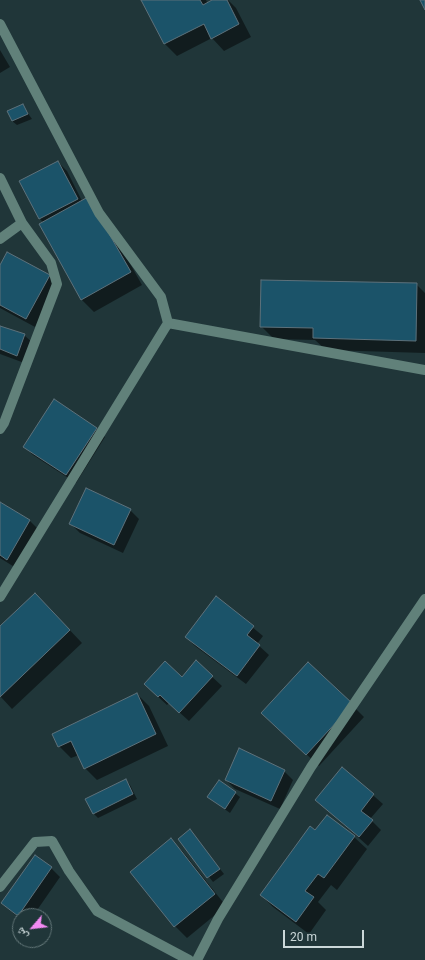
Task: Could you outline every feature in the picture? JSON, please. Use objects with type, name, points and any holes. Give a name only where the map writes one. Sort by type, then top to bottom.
[{"type":"street","points":[[0,24],[99,214],[161,297],[168,323],[0,597]]},
{"type":"street","points":[[0,178],[22,224],[50,263],[57,284],[4,424],[0,428]]},
{"type":"street","points":[[0,239],[22,224]]},
{"type":"street","points":[[168,323],[425,370]]},
{"type":"street","points":[[197,960],[218,919],[311,767],[425,599]]},
{"type":"street","points":[[0,887],[35,842],[52,841],[69,871],[97,912],[189,960]]},
{"type":"building","points":[[141,0],[200,0],[203,5],[212,0],[227,0],[239,24],[211,39],[204,24],[164,44]]},
{"type":"building","points":[[420,0],[425,0],[425,10]]},
{"type":"building","points":[[23,104],[28,114],[12,121],[7,111]]},
{"type":"building","points":[[58,161],[78,199],[39,219],[19,181]]},
{"type":"building","points":[[88,197],[131,272],[81,300],[39,224]]},
{"type":"building","points":[[7,252],[50,275],[26,319],[0,305],[0,265]]},
{"type":"building","points":[[261,280],[417,283],[416,341],[313,338],[313,328],[260,327]]},
{"type":"building","points":[[0,326],[25,334],[17,356],[0,349]]},
{"type":"building","points":[[54,399],[97,428],[66,475],[23,447]]},
{"type":"building","points":[[86,488],[131,509],[114,545],[69,524]]},
{"type":"building","points":[[0,502],[30,520],[7,560],[0,555]]},
{"type":"building","points":[[35,593],[70,630],[0,697],[0,626]]},
{"type":"building","points":[[216,596],[254,626],[247,635],[260,645],[237,676],[185,637]]},
{"type":"building","points":[[196,660],[213,676],[179,713],[160,695],[158,697],[144,684],[165,661],[182,677]]},
{"type":"building","points":[[308,662],[353,704],[306,755],[261,713]]},
{"type":"building","points":[[137,693],[156,734],[84,769],[71,741],[58,747],[52,734]]},
{"type":"building","points":[[239,748],[285,770],[271,801],[225,780]]},
{"type":"building","points":[[342,767],[374,794],[361,811],[373,820],[359,837],[315,800]]},
{"type":"building","points":[[126,779],[133,794],[93,814],[85,799]]},
{"type":"building","points":[[219,780],[236,792],[225,809],[207,797]]},
{"type":"building","points":[[327,815],[355,836],[324,878],[318,874],[305,891],[314,897],[296,922],[260,895],[310,826],[315,830]]},
{"type":"building","points":[[190,829],[220,869],[207,878],[178,839]]},
{"type":"building","points":[[171,838],[215,894],[174,927],[130,872]]},
{"type":"building","points":[[35,855],[52,867],[24,908],[12,908],[12,911],[1,903]]}]
